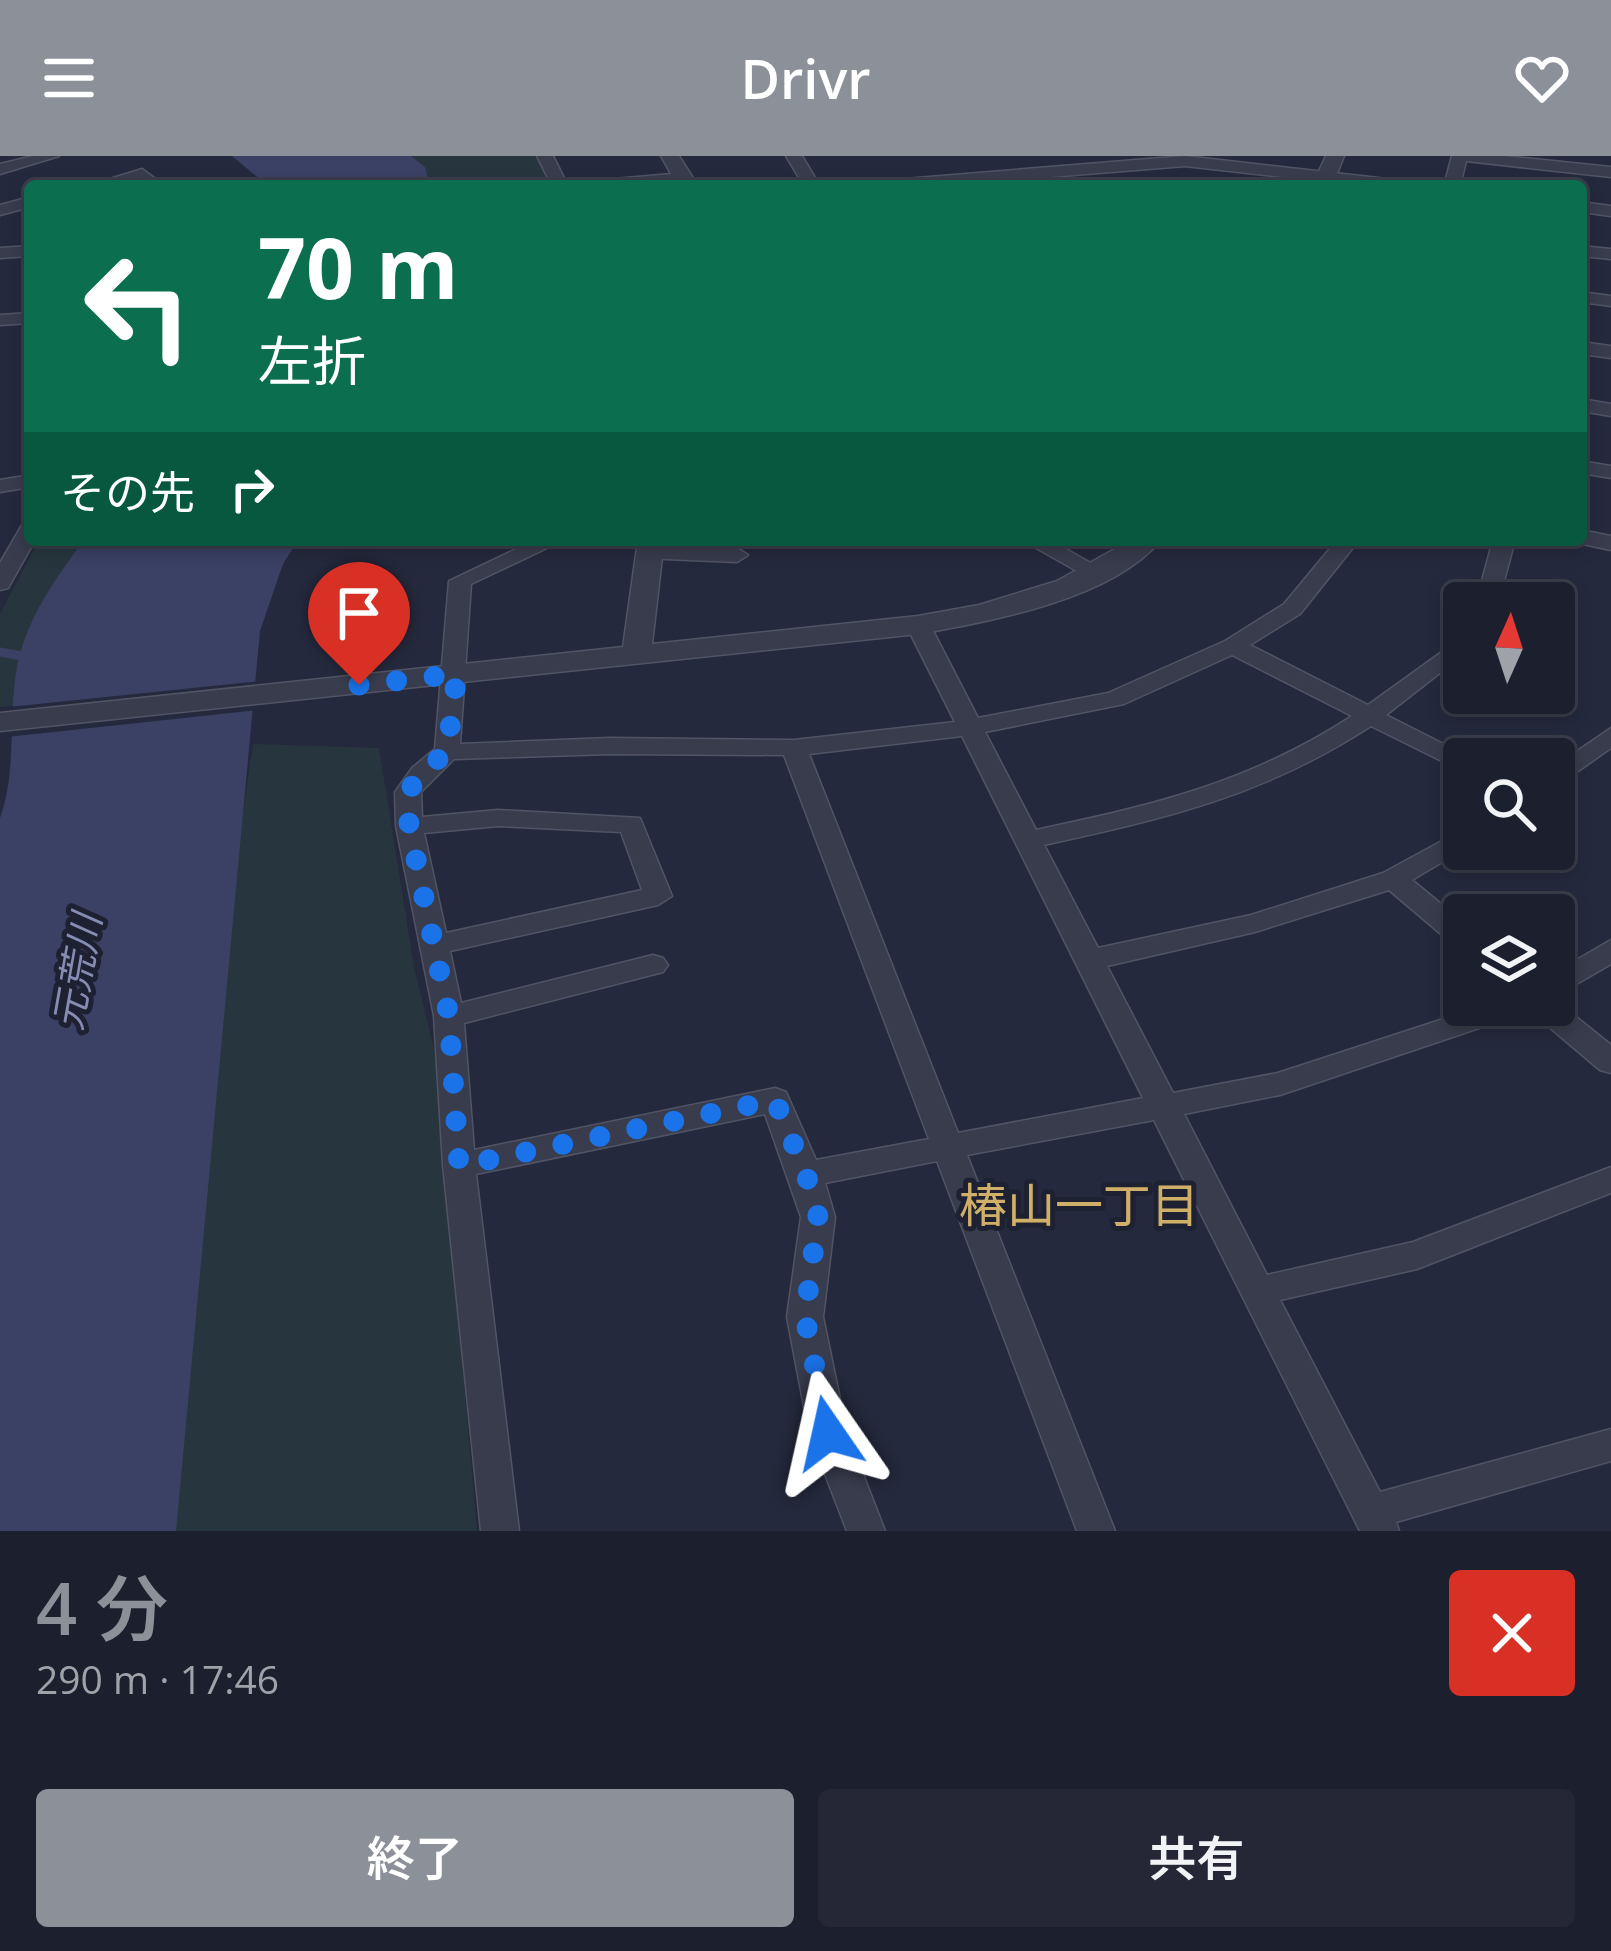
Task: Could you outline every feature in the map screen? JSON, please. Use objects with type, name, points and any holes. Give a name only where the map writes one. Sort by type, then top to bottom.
[{"type":"street","points":[[0,169],[51,156]]},
{"type":"street","points":[[1051,156],[1065,171]]},
{"type":"street","points":[[1461,156],[1611,172]]},
{"type":"street","points":[[954,180],[1206,159],[1319,180]]},
{"type":"street","points":[[118,180],[142,174],[150,180]]},
{"type":"street","points":[[0,583],[24,541]]},
{"type":"street","points":[[447,752],[457,674],[460,581],[539,546]]},
{"type":"street","points":[[1045,546],[1099,574]]},
{"type":"street","points":[[0,722],[918,626],[1013,606],[1099,574],[1139,546]]},
{"type":"street","points":[[500,1531],[459,1166],[449,1016],[409,826],[408,792],[421,773],[447,752],[610,746],[794,748],[972,728],[1115,699],[1233,646],[1292,609],[1343,546]]},
{"type":"street","points":[[1493,582],[1502,546]]},
{"type":"street","points":[[636,656],[650,547],[737,555]]},
{"type":"street","points":[[918,626],[1376,1521],[1611,1445]]},
{"type":"street","points":[[1233,646],[1443,753]]},
{"type":"street","points":[[1029,840],[1226,791],[1306,757],[1443,660]]},
{"type":"street","points":[[1575,764],[1611,736]]},
{"type":"street","points":[[794,748],[1096,1531]]},
{"type":"street","points":[[409,826],[497,818],[631,824],[658,896],[434,945]]},
{"type":"street","points":[[1090,960],[1255,923],[1394,878],[1443,849]]},
{"type":"street","points":[[1394,878],[1443,920]]},
{"type":"street","points":[[1575,973],[1611,950]]},
{"type":"street","points":[[449,1016],[653,965]]},
{"type":"street","points":[[806,1174],[1280,1084],[1455,1026]]},
{"type":"street","points":[[1568,1026],[1611,1062]]},
{"type":"street","points":[[459,1166],[775,1100],[818,1216],[805,1317],[828,1433],[866,1531]]},
{"type":"street","points":[[1258,1291],[1417,1255],[1611,1180]]},
{"type":"shaded area","points":[[411,156],[535,156],[549,180],[428,180],[425,167]]},
{"type":"shaded area","points":[[36,546],[80,546],[37,618],[22,660],[15,706],[0,707],[0,614]]},
{"type":"shaded area","points":[[253,744],[379,748],[414,967],[435,1053],[477,1531],[171,1531],[225,935]]},
{"type":"water","points":[[232,156],[411,156],[425,167],[428,180],[261,180]]},
{"type":"water","name":"元荒川","points":[[80,546],[294,546],[283,564],[260,631],[176,1531],[0,1531],[0,818],[9,780],[18,662],[29,629]]},
{"type":"pier","points":[[262,681],[259,710],[7,737],[9,707]]},
{"type":"waterway","points":[[0,652],[32,658]]},
{"type":"district","name":"椿山一丁目","points":[[1079,1206]]},
{"type":"route","points":[[359,685],[457,674],[447,752],[421,773],[408,792],[409,826],[449,1016],[459,1166],[775,1100],[818,1216],[805,1317],[828,1433]]}]
